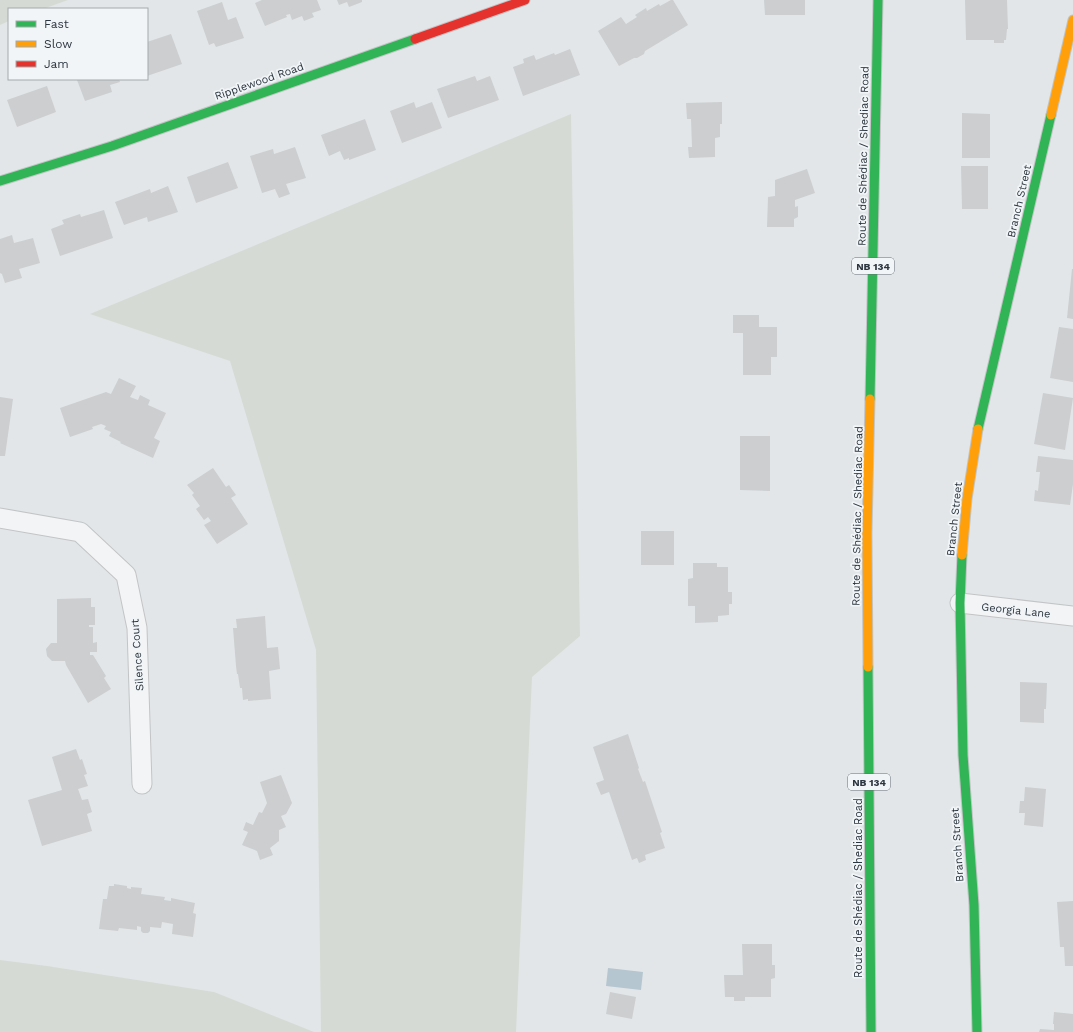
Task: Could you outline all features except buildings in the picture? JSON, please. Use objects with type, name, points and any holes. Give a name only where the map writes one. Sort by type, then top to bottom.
[{"type":"street","name":"Ripplewood Road","points":[[0,181],[112,146],[525,0]]},
{"type":"street","name":"Route de Shédiac / Shediac Road","points":[[871,1032],[867,533],[878,0]]},
{"type":"street","name":"Branch Street","points":[[977,1032],[974,905],[963,755],[960,603],[962,555],[966,513],[978,429],[1073,20]]},
{"type":"street","name":"Silence Court","points":[[0,518],[80,532],[126,575],[137,628],[142,784]]},
{"type":"street","name":"Georgia Lane","points":[[960,603],[1073,616]]},
{"type":"shaded area","points":[[0,0],[68,0],[46,8],[8,8],[8,21],[0,25]]},
{"type":"shaded area","points":[[571,114],[580,636],[532,677],[516,1032],[321,1032],[316,650],[230,361],[90,314]]},
{"type":"shaded area","points":[[0,960],[214,992],[314,1032],[0,1032]]},
{"type":"shaded area","points":[[608,968],[643,972],[641,990],[606,986]]},
{"type":"traffic: fast","points":[[870,399],[878,0]]},
{"type":"traffic: fast","points":[[0,181],[112,146],[415,39]]},
{"type":"traffic: fast","points":[[978,429],[1051,115]]},
{"type":"traffic: fast","points":[[962,555],[960,603],[963,755],[974,905],[977,1032]]},
{"type":"traffic: fast","points":[[868,667],[871,1032]]},
{"type":"traffic: slow","points":[[1051,115],[1073,20]]},
{"type":"traffic: slow","points":[[868,667],[867,533],[870,399]]},
{"type":"traffic: slow","points":[[962,555],[967,499],[978,429]]},
{"type":"traffic: jam","points":[[415,39],[525,0]]}]
